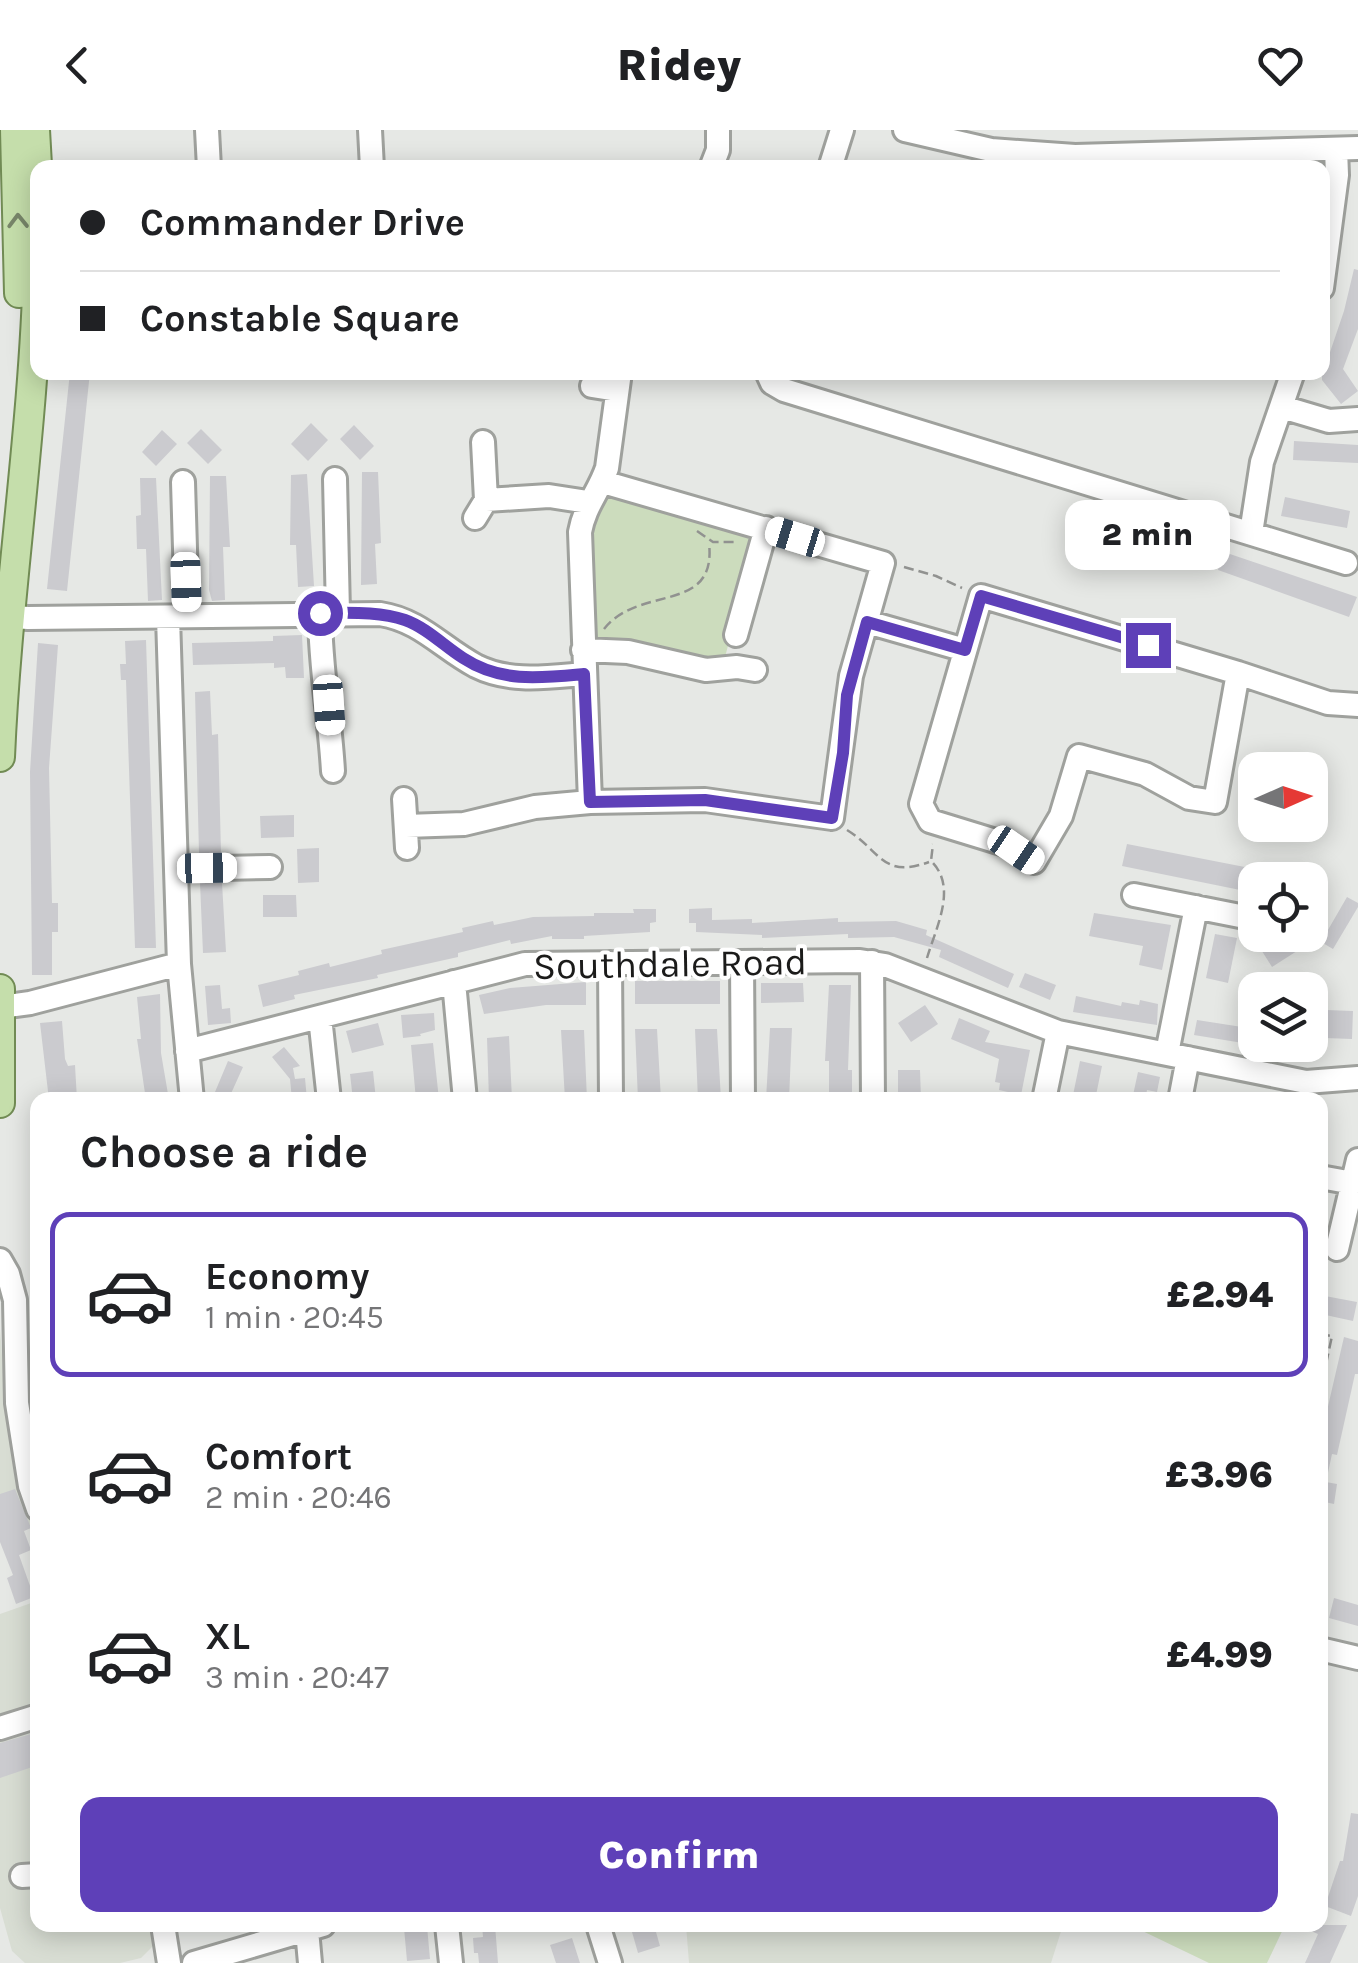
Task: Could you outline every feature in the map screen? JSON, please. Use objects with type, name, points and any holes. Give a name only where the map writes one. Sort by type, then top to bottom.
[{"type":"main road","points":[[0,528],[20,272],[15,130]]},
{"type":"main road","points":[[34,130],[36,160]]},
{"type":"main road","points":[[0,757],[4,617],[30,380]]},
{"type":"main road","points":[[0,989],[0,1104]]},
{"type":"street","points":[[207,130],[209,160]]},
{"type":"street","points":[[370,130],[372,160]]},
{"type":"street","points":[[714,160],[718,130]]},
{"type":"street","points":[[833,160],[842,130]]},
{"type":"street","points":[[906,130],[990,150],[1203,160],[1347,148],[1337,175],[1330,228]]},
{"type":"street","points":[[1122,130],[1122,156]]},
{"type":"street","points":[[771,380],[784,390],[1346,563]]},
{"type":"street","points":[[1250,533],[1262,462],[1290,380]]},
{"type":"street","points":[[590,802],[589,658],[579,543],[588,502],[602,482],[619,381],[592,386]]},
{"type":"street","points":[[1282,406],[1329,421],[1358,420]]},
{"type":"street","points":[[483,442],[481,509],[549,496],[588,502]]},
{"type":"street","points":[[332,771],[320,746],[329,705],[320,658],[329,613],[334,479]]},
{"type":"street","points":[[183,482],[177,616],[176,869],[191,1092]]},
{"type":"street","points":[[404,799],[407,837],[535,807],[590,802],[705,800],[832,818],[843,753],[847,695],[883,563],[764,533],[602,482]]},
{"type":"street","points":[[736,635],[764,533]]},
{"type":"street","points":[[1238,673],[1216,802],[1189,798],[1145,774],[1079,756],[1056,828],[1034,862],[1005,844],[930,822],[921,804],[981,596],[1238,673],[1328,703],[1358,705]]},
{"type":"street","points":[[4,617],[380,614],[410,621],[464,659],[497,674],[534,678],[589,658],[628,652],[706,670],[755,670]]},
{"type":"street","points":[[867,622],[965,650]]},
{"type":"street","points":[[176,869],[270,866]]},
{"type":"street","points":[[1134,894],[1238,916]]},
{"type":"street","points":[[1179,1092],[1177,1056],[1196,907]]},
{"type":"street","points":[[742,962],[743,1092]]},
{"type":"street","points":[[872,962],[873,1092]]},
{"type":"street","name":"Southdale Road","points":[[188,1052],[525,964],[872,962],[1058,1032],[1306,1082],[1358,1078]]},
{"type":"street","points":[[610,963],[611,1092]]},
{"type":"street","points":[[0,1007],[180,964]]},
{"type":"street","points":[[454,982],[465,1092]]},
{"type":"street","points":[[320,1017],[327,1092]]},
{"type":"street","points":[[1046,1092],[1058,1032]]},
{"type":"street","points":[[1337,1249],[1358,1160]]},
{"type":"street","points":[[1328,1178],[1353,1183]]},
{"type":"street","points":[[0,1260],[15,1300],[17,1403],[30,1466]]},
{"type":"street","points":[[1328,1651],[1358,1658]]},
{"type":"street","points":[[0,1728],[30,1719]]},
{"type":"street","points":[[164,1932],[168,1963]]},
{"type":"street","points":[[194,1963],[301,1932]]},
{"type":"street","points":[[310,1963],[314,1932]]},
{"type":"street","points":[[448,1932],[451,1963]]},
{"type":"street","points":[[600,1932],[610,1963]]},
{"type":"path","points":[[589,658],[612,620],[640,604],[691,590],[702,583],[710,565],[709,542],[693,524]]},
{"type":"path","points":[[709,542],[732,542],[746,533],[764,533]]},
{"type":"path","points":[[883,563],[936,576],[981,596]]},
{"type":"path","points":[[832,818],[837,828],[852,832],[872,854],[890,865],[906,869],[931,862]]},
{"type":"path","points":[[931,862],[939,824]]},
{"type":"path","points":[[921,979],[946,891],[942,875],[931,862]]},
{"type":"shaded area","points":[[0,1329],[8,1430],[30,1528],[0,1539]]},
{"type":"shaded area","points":[[30,1603],[30,1932],[152,1932],[152,1947],[141,1958],[120,1963],[25,1963],[12,1951],[0,1908],[0,1614]]},
{"type":"shaded area","points":[[687,1932],[1061,1932],[1051,1963],[689,1963]]},
{"type":"green space","points":[[606,495],[757,534],[724,661],[596,643],[590,633],[587,530]]},
{"type":"green space","points":[[1145,1932],[1282,1932],[1267,1963],[1209,1963]]},
{"type":"building","points":[[1354,269],[1358,270],[1358,329],[1343,369],[1358,391],[1341,404],[1322,380],[1330,380],[1330,352]]},
{"type":"building","points":[[69,380],[89,380],[67,591],[47,589]]},
{"type":"building","points":[[311,423],[328,440],[308,461],[291,444]]},
{"type":"building","points":[[354,425],[374,446],[360,460],[340,439]]},
{"type":"building","points":[[201,429],[222,450],[208,464],[187,443]]},
{"type":"building","points":[[162,430],[177,444],[156,466],[142,452]]},
{"type":"building","points":[[1294,441],[1358,445],[1358,463],[1293,460]]},
{"type":"building","points":[[362,472],[378,472],[381,543],[375,544],[377,584],[361,585]]},
{"type":"building","points":[[307,474],[314,586],[298,587],[296,545],[290,545],[291,475]]},
{"type":"building","points":[[210,476],[226,476],[230,547],[223,547],[225,600],[212,601],[209,590]]},
{"type":"building","points":[[140,478],[156,478],[162,600],[148,601],[146,549],[137,549]]},
{"type":"building","points":[[1285,497],[1350,511],[1347,528],[1281,516]]},
{"type":"building","points":[[1224,552],[1357,597],[1349,617],[1218,570]]},
{"type":"building","points":[[302,635],[304,678],[286,678],[285,667],[274,668],[274,663],[193,665],[192,643],[273,641],[273,636]]},
{"type":"building","points":[[146,640],[156,948],[135,948],[126,680],[121,680],[120,664],[126,664],[125,641]]},
{"type":"building","points":[[38,643],[58,645],[49,768],[52,903],[58,903],[58,932],[52,932],[52,975],[32,975],[30,772]]},
{"type":"building","points":[[210,691],[212,735],[218,734],[221,853],[199,853],[195,692]]},
{"type":"building","points":[[294,815],[294,837],[261,838],[260,816]]},
{"type":"building","points":[[1127,844],[1238,866],[1238,890],[1122,866]]},
{"type":"building","points":[[319,848],[319,882],[298,883],[297,849]]},
{"type":"building","points":[[200,883],[222,883],[226,952],[203,953]]},
{"type":"building","points":[[263,895],[296,895],[297,917],[263,917]]},
{"type":"building","points":[[1347,897],[1358,903],[1333,949],[1328,946],[1328,930]]},
{"type":"building","points":[[712,908],[712,920],[752,919],[752,923],[838,918],[838,922],[896,921],[927,930],[926,935],[1014,974],[1008,988],[939,957],[941,950],[894,937],[848,938],[848,934],[762,938],[696,932],[696,923],[689,923],[689,909]]},
{"type":"building","points":[[633,909],[656,909],[656,922],[650,923],[650,932],[584,939],[552,936],[511,944],[510,940],[458,953],[458,957],[377,975],[378,978],[294,995],[295,999],[263,1007],[258,985],[299,975],[298,971],[382,954],[381,950],[463,932],[462,928],[493,921],[494,925],[533,917],[634,913]]},
{"type":"building","points":[[1094,913],[1171,925],[1162,970],[1139,965],[1143,946],[1089,936]]},
{"type":"building","points":[[1215,934],[1237,938],[1228,983],[1206,978]]},
{"type":"building","points":[[1263,952],[1295,952],[1272,967]]},
{"type":"building","points":[[1025,973],[1056,985],[1050,1000],[1019,987]]},
{"type":"building","points":[[635,981],[720,981],[720,1004],[635,1004]]},
{"type":"building","points":[[586,982],[586,1005],[546,1005],[484,1014],[479,995],[510,988]]},
{"type":"building","points":[[761,983],[803,983],[804,1002],[761,1003]]},
{"type":"building","points":[[220,985],[222,1009],[230,1008],[231,1023],[208,1025],[205,986]]},
{"type":"building","points":[[829,985],[851,985],[848,1070],[852,1070],[852,1092],[829,1092],[829,1061],[825,1061]]},
{"type":"building","points":[[160,994],[161,1053],[168,1092],[145,1092],[137,1039],[141,1039],[137,997]]},
{"type":"building","points":[[1076,996],[1121,1006],[1122,1002],[1139,1005],[1140,1000],[1158,1004],[1157,1025],[1073,1012]]},
{"type":"building","points":[[925,1005],[938,1024],[911,1042],[898,1023]]},
{"type":"building","points":[[1328,1010],[1353,1011],[1352,1039],[1328,1038]]},
{"type":"building","points":[[434,1013],[435,1030],[403,1038],[401,1015]]},
{"type":"building","points":[[959,1018],[990,1031],[985,1042],[1030,1050],[1022,1092],[999,1090],[1000,1083],[995,1082],[999,1059],[951,1039]]},
{"type":"building","points":[[1197,1020],[1238,1026],[1238,1042],[1194,1035]]},
{"type":"building","points":[[62,1021],[65,1059],[68,1066],[75,1065],[77,1092],[48,1092],[40,1023]]},
{"type":"building","points":[[378,1023],[384,1045],[352,1053],[346,1031]]},
{"type":"building","points":[[770,1028],[792,1028],[789,1092],[766,1092]]},
{"type":"building","points":[[635,1029],[657,1029],[661,1092],[638,1092]]},
{"type":"building","points":[[695,1029],[717,1029],[721,1092],[698,1092]]},
{"type":"building","points":[[561,1030],[584,1030],[587,1092],[565,1092]]},
{"type":"building","points":[[509,1036],[512,1092],[489,1092],[487,1038]]},
{"type":"building","points":[[433,1043],[438,1092],[415,1092],[411,1045]]},
{"type":"building","points":[[284,1047],[300,1066],[293,1068],[295,1079],[305,1078],[306,1092],[291,1092],[290,1079],[272,1057]]},
{"type":"building","points":[[228,1061],[243,1067],[232,1092],[215,1092]]},
{"type":"building","points":[[1080,1061],[1102,1066],[1097,1092],[1074,1092]]},
{"type":"building","points":[[898,1070],[920,1070],[921,1092],[898,1092]]},
{"type":"building","points":[[373,1071],[375,1092],[352,1092],[350,1074]]},
{"type":"building","points":[[1138,1072],[1160,1077],[1157,1092],[1134,1092]]},
{"type":"building","points":[[1328,1297],[1357,1302],[1353,1321],[1328,1316]]},
{"type":"building","points":[[1344,1337],[1358,1341],[1358,1374],[1337,1455],[1332,1454],[1328,1473],[1328,1406]]},
{"type":"building","points":[[1328,1482],[1337,1484],[1334,1504],[1328,1503]]},
{"type":"building","points":[[15,1489],[30,1526],[24,1531],[30,1550],[19,1555],[30,1586],[30,1599],[16,1604],[7,1578],[13,1575],[0,1542],[0,1494]]},
{"type":"building","points":[[1334,1598],[1358,1605],[1358,1626],[1329,1618]]},
{"type":"building","points":[[30,1734],[30,1768],[0,1778],[0,1743]]},
{"type":"building","points":[[1351,1813],[1358,1814],[1358,1896],[1351,1916],[1328,1907],[1328,1897],[1343,1861]]},
{"type":"building","points":[[1328,1925],[1347,1925],[1330,1963],[1305,1963],[1318,1934],[1313,1932],[1328,1932]]},
{"type":"building","points":[[404,1932],[428,1932],[430,1959],[407,1961]]},
{"type":"building","points":[[483,1932],[496,1932],[498,1963],[479,1963],[473,1938],[483,1937]]},
{"type":"building","points":[[632,1932],[656,1932],[660,1946],[638,1953]]},
{"type":"building","points":[[572,1938],[580,1963],[556,1963],[550,1945]]},
{"type":"route","points":[[320,613],[380,614],[410,621],[464,659],[497,674],[521,678],[584,674],[590,802],[705,800],[832,818],[843,753],[847,695],[867,622],[965,650],[981,596],[1148,645]]}]
